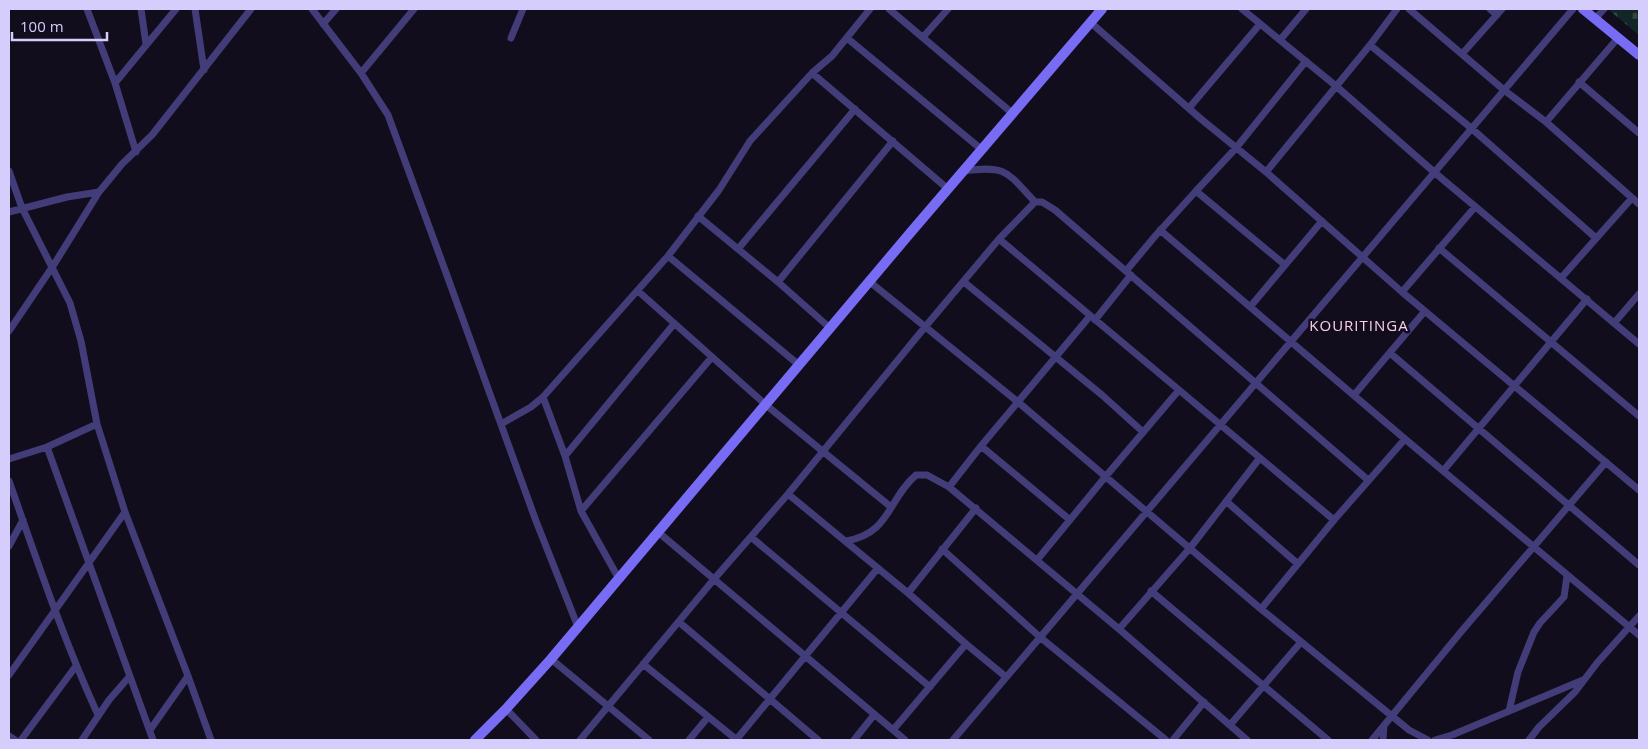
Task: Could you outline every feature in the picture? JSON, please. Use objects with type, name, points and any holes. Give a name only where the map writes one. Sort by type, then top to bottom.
[{"type":"street","points":[[88,9],[115,83],[136,152]]},
{"type":"street","points":[[141,9],[146,44]]},
{"type":"street","points":[[115,83],[176,9]]},
{"type":"street","points":[[195,9],[204,70]]},
{"type":"street","points":[[9,331],[53,266],[99,192],[122,164],[152,135],[251,9]]},
{"type":"street","points":[[312,9],[361,72],[388,115],[536,521],[578,626]]},
{"type":"street","points":[[323,24],[336,9]]},
{"type":"street","points":[[361,72],[414,9]]},
{"type":"street","points":[[511,38],[522,9]]},
{"type":"street","points":[[501,424],[531,407],[543,397],[638,291],[668,256],[719,190],[750,141],[812,73],[832,56],[870,9]]},
{"type":"street","points":[[888,9],[1012,113]]},
{"type":"street","points":[[923,37],[948,9]]},
{"type":"street","points":[[475,740],[506,709],[619,579],[962,171],[1102,9]]},
{"type":"street","points":[[1242,9],[1336,86],[1475,207],[1639,344]]},
{"type":"street","points":[[1280,40],[1306,9]]},
{"type":"street","points":[[1266,172],[1370,45],[1397,9]]},
{"type":"street","points":[[1409,9],[1504,90],[1546,122],[1639,204]]},
{"type":"street","points":[[1462,54],[1499,12],[1490,9]]},
{"type":"street","points":[[953,740],[1573,9]]},
{"type":"street","points":[[1583,9],[1639,55]]},
{"type":"street","points":[[1596,19],[1604,9]]},
{"type":"street","points":[[1090,22],[1266,172],[1402,292],[1639,490]]},
{"type":"street","points":[[1189,108],[1260,24]]},
{"type":"street","points":[[847,38],[981,150]]},
{"type":"street","points":[[1546,122],[1618,38]]},
{"type":"street","points":[[1370,45],[1471,128],[1596,238]]},
{"type":"street","points":[[949,487],[1018,402],[1092,318],[1160,230],[1236,148],[1306,61]]},
{"type":"street","points":[[812,73],[948,189]]},
{"type":"street","points":[[1579,82],[1639,133]]},
{"type":"street","points":[[738,249],[855,108]]},
{"type":"street","points":[[778,282],[893,142]]},
{"type":"street","points":[[962,171],[984,168],[1002,170],[1008,174],[1036,202],[1042,202],[1055,210],[1368,480]]},
{"type":"street","points":[[9,171],[22,208],[53,266],[70,303],[81,342],[97,424],[125,512],[211,740]]},
{"type":"street","points":[[1196,191],[1285,265]]},
{"type":"street","points":[[9,212],[67,197],[99,192]]},
{"type":"street","points":[[1561,278],[1632,198]]},
{"type":"street","points":[[580,740],[715,578],[788,494],[999,239],[1036,202]]},
{"type":"street","points":[[1402,292],[1475,207]]},
{"type":"street","points":[[698,216],[830,328]]},
{"type":"street","points":[[1250,307],[1322,221]]},
{"type":"street","points":[[1160,230],[1639,635]]},
{"type":"street","points":[[999,239],[1334,520]]},
{"type":"street","points":[[1439,248],[1639,416]]},
{"type":"street","points":[[668,256],[800,365]]},
{"type":"street","points":[[870,282],[1018,402],[1301,642],[1409,730],[1428,740]]},
{"type":"street","points":[[964,282],[1143,432]]},
{"type":"street","points":[[638,291],[766,405],[891,507]]},
{"type":"street","points":[[1615,322],[1639,294]]},
{"type":"street","points":[[1444,471],[1587,299]]},
{"type":"street","points":[[1354,395],[1425,311]]},
{"type":"street","points":[[565,456],[674,324]]},
{"type":"street","points":[[1390,354],[1639,565]]},
{"type":"street","points":[[581,511],[712,357]]},
{"type":"street","points":[[1037,560],[1179,390]]},
{"type":"street","points":[[543,397],[565,456],[581,511],[619,579]]},
{"type":"street","points":[[9,459],[47,446],[97,424]]},
{"type":"street","points":[[1261,609],[1334,520],[1405,439]]},
{"type":"street","points":[[47,446],[153,740]]},
{"type":"street","points":[[981,446],[1070,520]]},
{"type":"street","points":[[1119,629],[1190,548],[1259,459]]},
{"type":"street","points":[[1372,740],[1606,462]]},
{"type":"street","points":[[846,541],[863,537],[872,532],[883,521],[891,507],[916,475],[926,475],[949,487],[976,508],[1247,740]]},
{"type":"street","points":[[9,481],[54,611],[98,716]]},
{"type":"street","points":[[788,494],[908,592],[1006,677]]},
{"type":"street","points":[[1227,502],[1298,564]]},
{"type":"street","points":[[908,592],[976,508]]},
{"type":"street","points":[[9,675],[125,512]]},
{"type":"street","points":[[9,546],[23,520]]},
{"type":"street","points":[[658,532],[715,578],[905,740]]},
{"type":"street","points":[[751,537],[930,687]]},
{"type":"street","points":[[942,549],[1041,638],[1166,740]]},
{"type":"street","points":[[643,664],[736,740],[878,568]]},
{"type":"street","points":[[1509,711],[1518,672],[1534,632],[1563,599],[1568,576]]},
{"type":"street","points":[[1151,591],[1328,740]]},
{"type":"street","points":[[1529,740],[1539,727],[1575,692],[1639,616]]},
{"type":"street","points":[[679,622],[818,740]]},
{"type":"street","points":[[1230,725],[1301,642]]},
{"type":"street","points":[[893,730],[966,644]]},
{"type":"street","points":[[551,658],[649,740]]},
{"type":"street","points":[[21,740],[76,666]]},
{"type":"street","points":[[150,730],[188,676]]},
{"type":"street","points":[[82,740],[98,716],[129,677]]},
{"type":"street","points":[[1436,740],[1452,735],[1585,678]]},
{"type":"street","points":[[1173,740],[1204,702]]},
{"type":"street","points":[[506,709],[536,740]]},
{"type":"street","points":[[854,740],[874,715]]},
{"type":"street","points":[[689,740],[708,717]]},
{"type":"street","points":[[1382,740],[1384,726]]},
{"type":"street","points":[[9,736],[15,740]]},
{"type":"green space","points":[[1612,9],[1639,9],[1639,35],[1610,11]]},
{"type":"district","name":"KOURITINGA","points":[[1359,325]]}]
